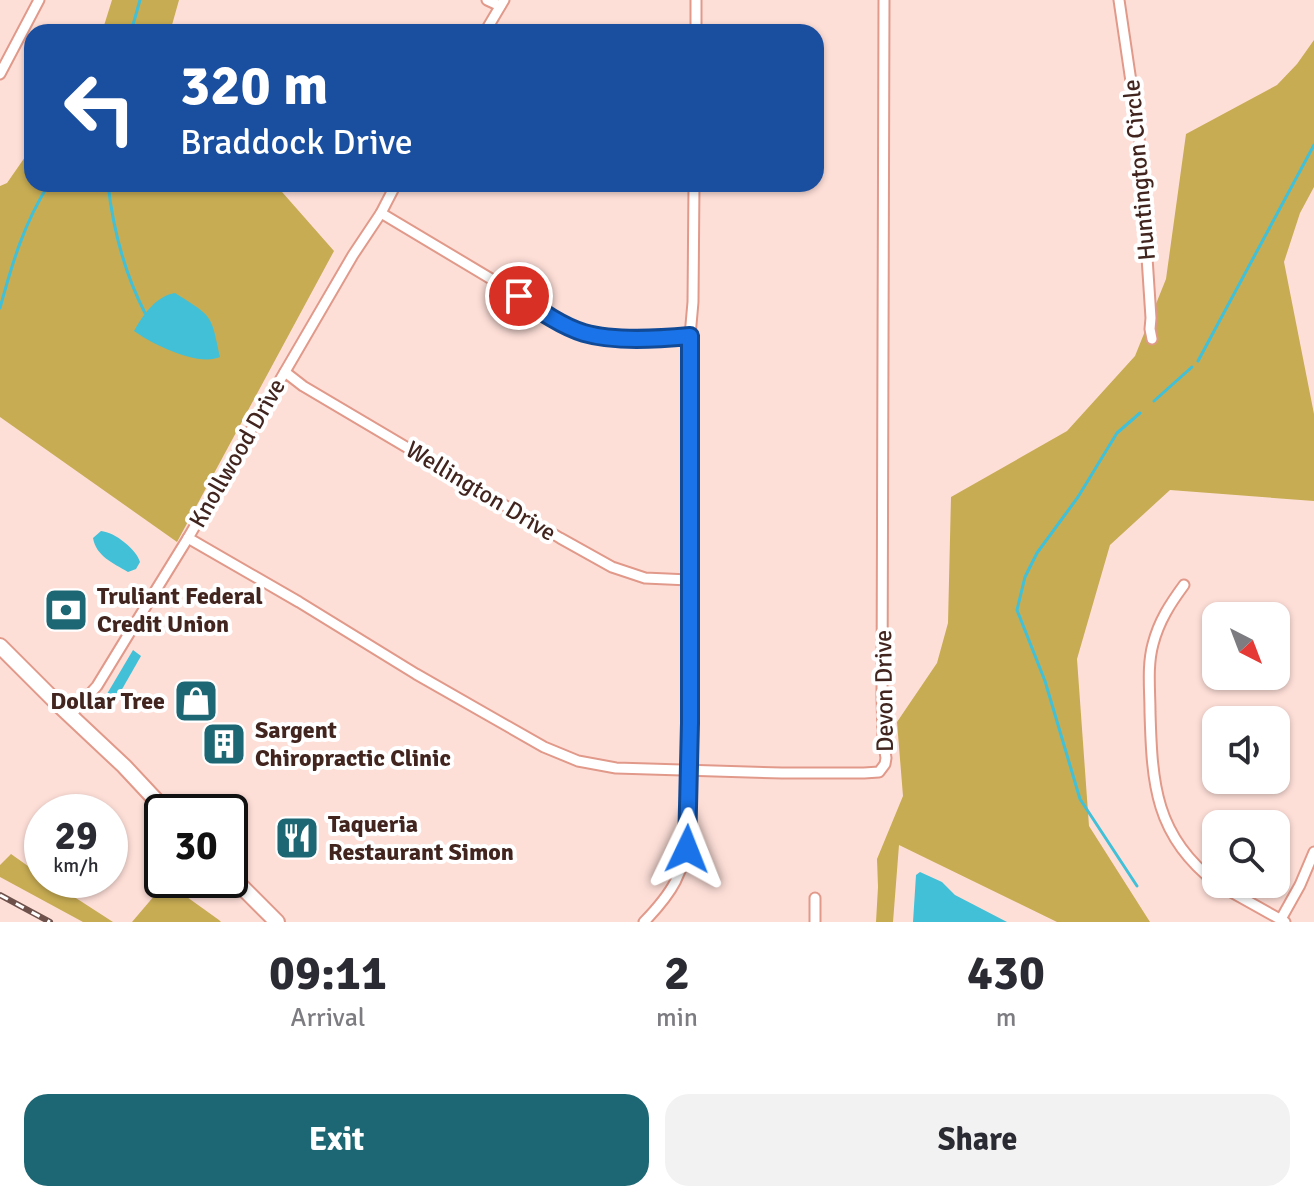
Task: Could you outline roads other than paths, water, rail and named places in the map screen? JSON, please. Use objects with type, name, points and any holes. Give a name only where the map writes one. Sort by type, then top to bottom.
[{"type":"main road","points":[[0,646],[150,794]]},
{"type":"main road","points":[[248,893],[277,922]]},
{"type":"street","points":[[26,24],[39,0]]},
{"type":"street","points":[[487,0],[502,3],[490,24]]},
{"type":"street","points":[[696,0],[696,24]]},
{"type":"street","name":"Devon Drive","points":[[188,538],[416,674],[560,755],[616,768],[879,772],[885,764],[882,696],[884,0]]},
{"type":"street","name":"Huntington Circle","points":[[1119,0],[1139,136],[1152,339]]},
{"type":"street","points":[[0,74],[24,28]]},
{"type":"street","name":"Knollwood Drive","points":[[70,716],[97,686],[188,538],[392,192]]},
{"type":"street","points":[[644,922],[675,885],[685,861],[688,832],[690,336],[694,192]]},
{"type":"street","points":[[381,213],[575,329],[615,338],[690,336]]},
{"type":"street","name":"Wellington Drive","points":[[285,372],[303,386],[612,567],[645,578],[689,580]]},
{"type":"street","points":[[1184,585],[1165,612],[1150,655],[1153,762],[1157,794],[1168,826],[1188,858],[1202,870]]},
{"type":"street","points":[[1243,898],[1283,921],[1314,852]]},
{"type":"street","points":[[815,898],[815,922]]},
{"type":"water","points":[[175,293],[204,312],[215,332],[220,357],[188,357],[163,348],[134,331],[156,302]]},
{"type":"water","points":[[101,531],[119,538],[130,547],[140,562],[136,569],[128,572],[101,554],[93,538]]},
{"type":"water","points":[[133,650],[141,656],[113,705],[104,699]]},
{"type":"water","points":[[920,872],[942,882],[955,895],[1007,922],[913,922],[916,875]]},
{"type":"waterway","points":[[133,24],[140,0]]},
{"type":"waterway","points":[[1198,361],[1314,145]]},
{"type":"waterway","points":[[0,308],[14,260],[44,192]]},
{"type":"waterway","points":[[109,192],[120,250],[145,313]]},
{"type":"waterway","points":[[1154,401],[1192,367]]},
{"type":"waterway","points":[[1137,886],[1080,799],[1045,681],[1017,610],[1025,577],[1037,553],[1078,497],[1117,433],[1140,413]]},
{"type":"railway","points":[[0,895],[50,922]]},
{"type":"place","name":"Truliant Federal Credit Union","points":[[66,610]]},
{"type":"place","name":"Dollar Tree","points":[[196,701]]},
{"type":"place","name":"Sargent Chiropractic Clinic","points":[[224,744]]},
{"type":"place","name":"Taqueria Restaurant Simon","points":[[297,838]]}]
